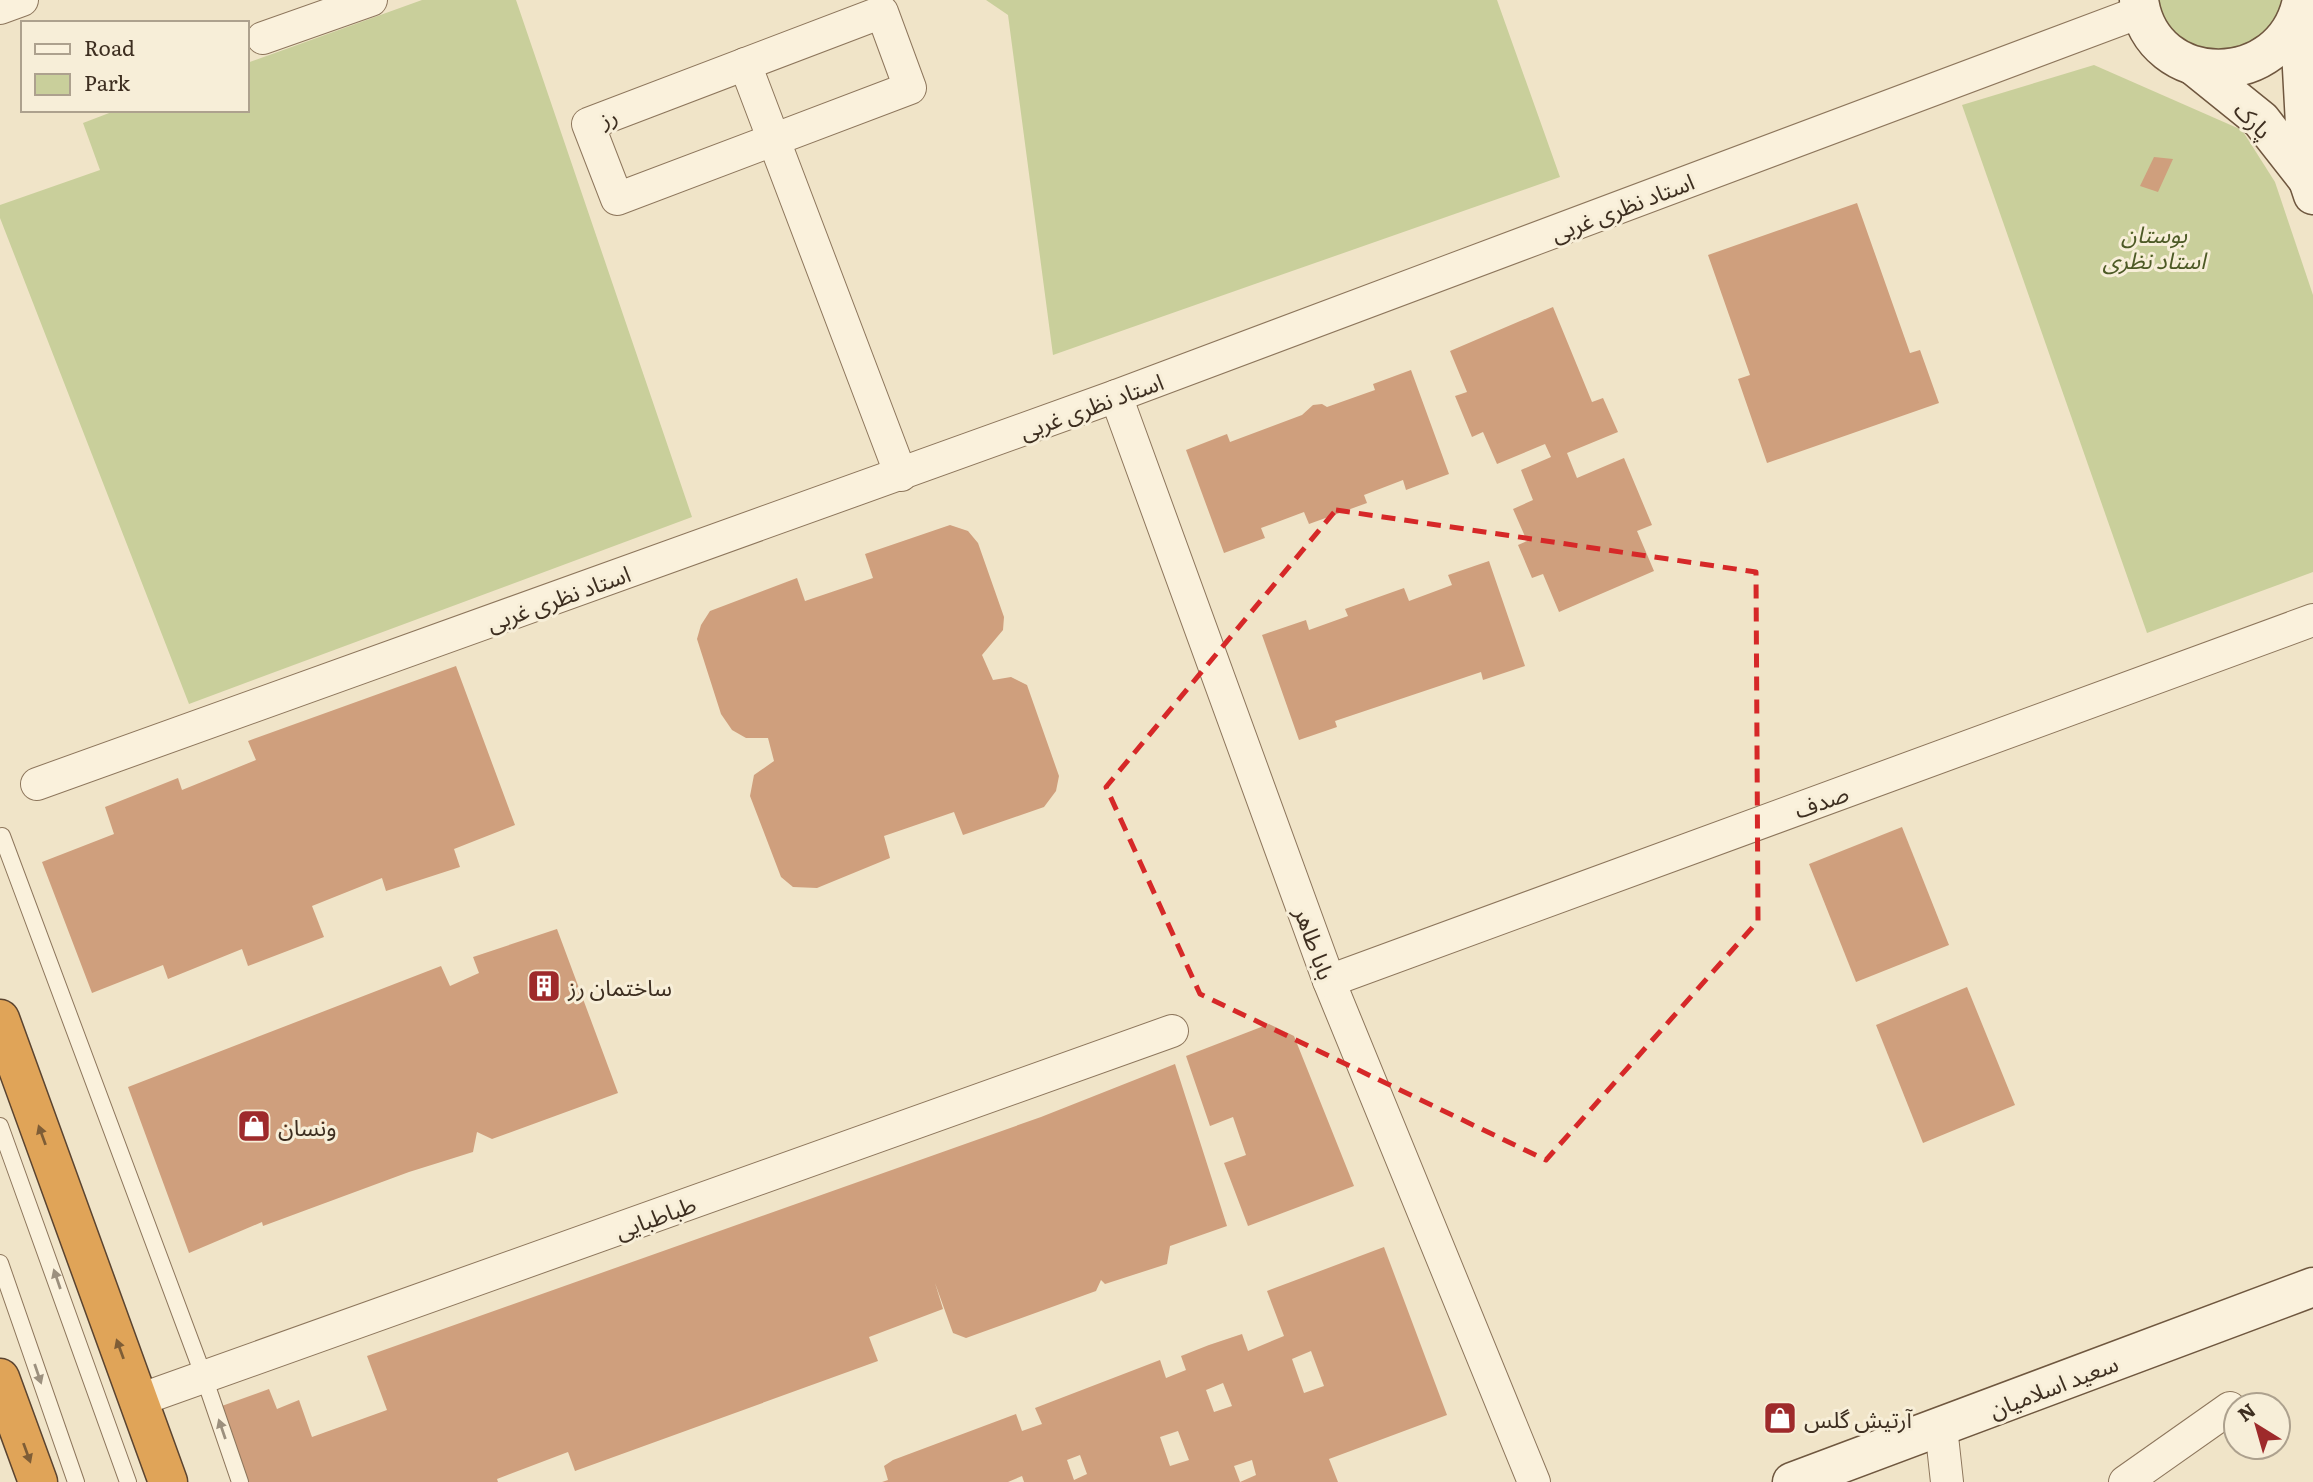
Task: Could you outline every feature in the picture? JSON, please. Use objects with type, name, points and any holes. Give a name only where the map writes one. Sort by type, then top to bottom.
[{"type":"highway","points":[[0,1019],[168,1482]]},
{"type":"highway","points":[[0,1378],[38,1482]]},
{"type":"street","points":[[0,8],[22,0]]},
{"type":"street","points":[[263,38],[371,0]]},
{"type":"street","points":[[2194,66],[2219,70],[2245,66],[2269,54],[2287,36],[2305,4]]},
{"type":"street","name":"پارک","points":[[2305,4],[2310,188]]},
{"type":"street","name":"پارک","points":[[2140,6],[2152,35],[2171,53],[2194,66],[2261,120],[2310,188]]},
{"type":"street","name":"استاد نظری غربی","points":[[37,784],[1116,396],[2140,6]]},
{"type":"street","name":"رز","points":[[881,12],[910,88],[774,139],[617,200],[588,124],[881,12]]},
{"type":"street","points":[[746,64],[901,475]]},
{"type":"street","name":"بابا طاهر","points":[[1116,396],[1329,981],[1534,1482]]},
{"type":"street","name":"صدف","points":[[1329,981],[2313,620]]},
{"type":"street","name":"طباطبایی","points":[[139,1400],[1172,1031]]},
{"type":"street","name":"سعید اسلامیان","points":[[1792,1482],[2313,1287]]},
{"type":"street","points":[[2125,1482],[2222,1414]]},
{"type":"street","points":[[1941,1427],[1947,1482]]},
{"type":"lane","points":[[2,835],[204,1377],[240,1482]]},
{"type":"lane","points":[[0,1126],[128,1482]]},
{"type":"lane","points":[[0,1263],[76,1482]]},
{"type":"highlighted area","points":[[1336,510],[1756,572],[1758,921],[1546,1160],[1200,994],[1106,787]]},
{"type":"green space","points":[[422,0],[516,0],[692,517],[189,704],[0,218],[0,205],[100,170],[83,123],[112,112],[248,112],[248,63]]},
{"type":"green space","points":[[986,0],[1497,0],[1560,177],[1053,355],[1008,15]]},
{"type":"green space","points":[[2156,0],[2287,0],[2272,30],[2232,52],[2188,44],[2170,30]]},
{"type":"green space","name":"بوستان استاد نظری","points":[[2094,65],[2242,130],[2275,182],[2313,295],[2313,572],[2147,633],[1962,105]]},
{"type":"building","points":[[2154,157],[2173,159],[2158,192],[2140,186]]},
{"type":"building","points":[[1857,203],[1910,353],[1920,350],[1939,403],[1767,463],[1738,379],[1750,375],[1708,255]]},
{"type":"building","points":[[1553,307],[1592,402],[1603,398],[1618,432],[1567,453],[1577,478],[1624,458],[1652,525],[1637,531],[1654,571],[1559,612],[1543,574],[1532,578],[1518,545],[1527,541],[1513,509],[1533,500],[1521,470],[1551,457],[1545,444],[1497,464],[1483,432],[1472,437],[1455,396],[1467,392],[1450,351]]},
{"type":"building","points":[[1411,370],[1449,474],[1406,490],[1403,480],[1364,495],[1367,503],[1309,524],[1304,512],[1261,528],[1265,538],[1224,553],[1186,450],[1227,434],[1230,442],[1302,415],[1313,405],[1322,404],[1327,407],[1375,390],[1373,384]]},
{"type":"building","points":[[950,525],[968,531],[978,543],[1004,617],[1003,630],[982,655],[993,680],[1011,677],[1027,685],[1059,776],[1056,791],[1044,807],[963,835],[954,812],[884,836],[890,858],[817,888],[793,887],[781,877],[750,796],[754,775],[774,761],[768,738],[746,738],[732,730],[721,714],[697,639],[701,625],[710,611],[797,578],[805,601],[873,578],[865,554]]},
{"type":"building","points":[[1489,561],[1525,666],[1483,680],[1481,672],[1335,721],[1337,727],[1299,740],[1262,635],[1306,620],[1309,630],[1348,616],[1345,609],[1404,588],[1409,601],[1452,585],[1448,575]]},
{"type":"building","points":[[456,666],[515,825],[454,849],[460,867],[386,891],[382,878],[312,906],[324,937],[248,966],[242,949],[168,979],[163,965],[92,993],[42,862],[114,834],[105,807],[178,778],[182,790],[256,760],[248,741]]},
{"type":"building","points":[[1902,827],[1949,945],[1856,982],[1809,864]]},
{"type":"building","points":[[557,929],[618,1093],[492,1139],[477,1132],[473,1152],[409,1172],[263,1226],[262,1222],[189,1253],[128,1087],[441,966],[450,986],[479,973],[473,957]]},
{"type":"building","points":[[1967,987],[2015,1105],[1923,1143],[1876,1025]]},
{"type":"building","points":[[1269,1024],[1294,1036],[1354,1186],[1248,1226],[1224,1163],[1246,1155],[1233,1117],[1210,1126],[1186,1056]]},
{"type":"building","points":[[1175,1064],[1227,1226],[1170,1246],[1167,1264],[1105,1284],[1101,1280],[1096,1291],[966,1338],[953,1333],[935,1283],[943,1309],[869,1337],[878,1361],[575,1471],[568,1452],[497,1479],[498,1482],[246,1482],[219,1407],[269,1389],[277,1409],[299,1400],[312,1437],[387,1410],[367,1356],[1041,1117]]},
{"type":"building","points":[[1384,1247],[1447,1415],[1329,1459],[1338,1482],[1240,1482],[1024,1482],[1022,1476],[1008,1482],[882,1482],[888,1480],[884,1466],[893,1460],[1016,1414],[1022,1431],[1042,1424],[1035,1408],[1160,1360],[1166,1378],[1186,1370],[1181,1356],[1209,1345],[1242,1334],[1248,1351],[1284,1336],[1267,1291]],"holes":[[[1311,1351],[1324,1386],[1304,1393],[1292,1359]],[[1223,1383],[1232,1406],[1214,1412],[1206,1390]],[[1178,1431],[1189,1460],[1170,1466],[1160,1437]],[[1080,1455],[1087,1474],[1074,1480],[1067,1460]],[[1252,1460],[1256,1475],[1240,1482],[1234,1466]]]},
{"type":"place","name":"ساختمان رز","points":[[544,986]]},
{"type":"place","name":"ونسان","points":[[254,1126]]},
{"type":"place","name":"آرتیش گلس","points":[[1780,1418]]}]
